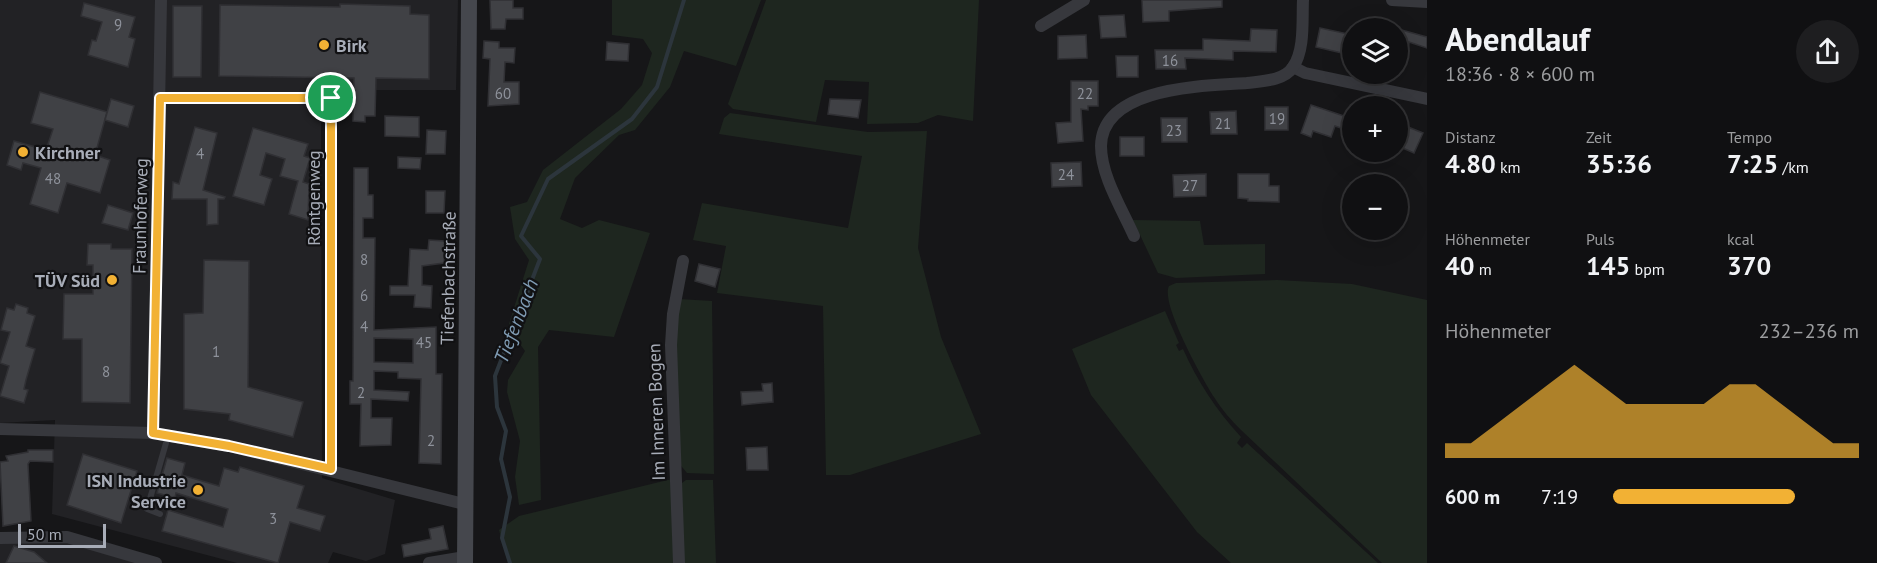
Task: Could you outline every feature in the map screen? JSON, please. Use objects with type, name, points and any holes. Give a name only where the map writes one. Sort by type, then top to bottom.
[{"type":"street","name":"Fraunhoferweg","points":[[153,433],[161,0]]},
{"type":"street","name":"Tiefenbachstraße","points":[[429,563],[465,560],[469,0]]},
{"type":"street","points":[[1041,26],[1084,0]]},
{"type":"street","points":[[1134,236],[1103,159],[1104,128],[1116,113],[1132,102],[1148,96],[1197,87],[1278,78],[1293,67],[1300,46],[1303,0]]},
{"type":"street","points":[[1392,0],[1427,3]]},
{"type":"street","points":[[1293,67],[1305,73],[1427,99]]},
{"type":"street","name":"Röntgenweg","points":[[160,98],[331,98],[331,469]]},
{"type":"street","name":"Im Inneren Bogen","points":[[679,563],[671,345],[673,314],[683,261]]},
{"type":"street","points":[[0,429],[168,435],[331,469],[464,504]]},
{"type":"street","points":[[0,538],[67,537],[156,563]]},
{"type":"lane","points":[[160,514],[147,509],[168,435]]},
{"type":"shaded area","points":[[0,0],[458,0],[456,90],[321,90],[322,478],[395,500],[385,554],[366,561],[333,552],[328,563],[237,563],[52,514],[55,420],[0,423]]},
{"type":"shaded area","points":[[612,0],[761,0],[736,66],[684,51],[670,87],[635,130],[619,135],[575,178],[560,219],[582,228],[599,220],[650,233],[614,337],[549,330],[538,347],[541,500],[519,505],[515,477],[520,441],[507,392],[508,380],[525,351],[508,327],[529,260],[515,239],[510,207],[527,202],[543,170],[621,109],[642,85],[652,53],[643,39],[612,35]]},
{"type":"shaded area","points":[[766,0],[979,0],[973,121],[938,115],[918,123],[867,124],[869,82],[825,80],[816,122],[733,109],[728,104]]},
{"type":"shaded area","points":[[730,113],[868,132],[927,131],[918,248],[941,337],[981,434],[850,475],[826,475],[823,306],[717,293],[726,246],[693,240],[702,203],[848,228],[862,156],[719,134],[724,118]]},
{"type":"shaded area","points":[[1133,220],[1200,221],[1204,245],[1265,244],[1265,274],[1176,278],[1158,273]]},
{"type":"shaded area","points":[[1277,280],[1352,284],[1427,300],[1427,563],[1382,563],[1223,411],[1193,359],[1176,324],[1168,295],[1169,286],[1176,283]]},
{"type":"shaded area","points":[[679,299],[712,301],[714,474],[687,473],[678,462],[674,331]]},
{"type":"shaded area","points":[[1165,311],[1179,343],[1176,345],[1179,351],[1183,349],[1208,395],[1241,437],[1237,443],[1242,448],[1247,443],[1378,563],[1231,563],[1197,532],[1091,395],[1072,349]]},
{"type":"shaded area","points":[[672,479],[674,563],[508,563],[499,530],[519,516]]},
{"type":"shaded area","points":[[686,480],[713,480],[716,563],[682,563],[682,483]]},
{"type":"shaded area","points":[[0,541],[73,542],[136,563],[0,563]]},
{"type":"building","points":[[490,0],[513,0],[513,8],[523,8],[523,19],[506,19],[505,29],[491,29]]},
{"type":"building","points":[[1142,0],[1222,0],[1222,7],[1169,11],[1169,21],[1143,22]]},
{"type":"building","points":[[84,3],[135,17],[129,37],[135,39],[128,67],[88,55],[92,40],[96,41],[102,22],[81,16]]},
{"type":"building","name":"Birk","points":[[340,4],[410,6],[410,14],[429,15],[429,79],[376,78],[375,116],[365,116],[365,122],[353,121],[354,78],[219,76],[220,5],[340,7]]},
{"type":"building","points":[[173,6],[202,6],[201,77],[173,77]]},
{"type":"building","points":[[1124,15],[1126,37],[1101,38],[1099,16]]},
{"type":"building","points":[[1320,28],[1342,33],[1342,53],[1316,47]]},
{"type":"building","points":[[1251,29],[1277,30],[1276,52],[1233,51],[1233,60],[1185,58],[1186,69],[1156,69],[1155,50],[1203,50],[1203,39],[1250,41]]},
{"type":"building","points":[[1408,32],[1427,37],[1427,48],[1409,42],[1408,48]]},
{"type":"building","points":[[1086,35],[1087,58],[1058,59],[1058,36]]},
{"type":"building","points":[[484,41],[499,42],[499,48],[515,48],[514,63],[505,62],[504,82],[519,82],[519,104],[488,106],[490,59],[483,58]]},
{"type":"building","points":[[607,42],[629,44],[628,61],[606,60]]},
{"type":"building","points":[[1116,56],[1138,56],[1138,77],[1117,77]]},
{"type":"building","points":[[1071,81],[1098,81],[1098,106],[1088,106],[1088,110],[1081,109],[1083,141],[1058,143],[1056,123],[1071,122]]},
{"type":"building","points":[[40,92],[107,112],[95,155],[110,160],[100,193],[67,183],[58,213],[30,204],[41,168],[23,163],[21,170],[7,165],[14,141],[46,150],[53,129],[31,123]]},
{"type":"building","points":[[111,99],[134,106],[128,127],[105,120]]},
{"type":"building","points":[[830,99],[861,100],[858,118],[828,114]]},
{"type":"building","points":[[1311,105],[1342,115],[1342,128],[1335,126],[1331,137],[1313,131],[1311,137],[1301,133]]},
{"type":"building","points":[[1265,107],[1288,107],[1288,130],[1265,130]]},
{"type":"building","points":[[1236,111],[1237,134],[1211,134],[1210,112]]},
{"type":"building","points":[[385,116],[419,117],[419,137],[385,136]]},
{"type":"building","points":[[1161,118],[1187,118],[1187,142],[1162,142]]},
{"type":"building","points":[[195,127],[217,133],[203,190],[225,197],[218,199],[218,224],[207,225],[207,199],[172,199],[173,182],[179,184]]},
{"type":"building","points":[[1408,127],[1423,133],[1414,153],[1408,150]]},
{"type":"building","points":[[253,128],[308,144],[304,156],[310,158],[303,182],[309,184],[308,220],[289,214],[298,181],[280,176],[285,159],[266,153],[260,175],[272,179],[264,205],[233,196]]},
{"type":"building","points":[[427,130],[446,131],[445,154],[426,154]]},
{"type":"building","points":[[1120,137],[1144,137],[1144,156],[1120,156]]},
{"type":"building","points":[[398,157],[421,158],[420,169],[398,168]]},
{"type":"building","points":[[1081,162],[1082,186],[1052,187],[1051,163]]},
{"type":"building","points":[[354,168],[368,168],[368,195],[373,195],[373,218],[363,218],[363,238],[375,238],[374,330],[436,327],[436,374],[442,374],[441,464],[419,463],[421,379],[398,378],[398,372],[374,371],[374,390],[409,392],[408,401],[371,399],[371,418],[392,418],[391,445],[360,446],[361,404],[350,404],[350,381],[353,381]],"holes":[[[374,338],[413,339],[413,363],[374,362]]]},
{"type":"building","points":[[1206,174],[1206,196],[1174,197],[1173,175]]},
{"type":"building","points":[[1238,174],[1269,174],[1269,186],[1279,186],[1279,202],[1248,201],[1248,199],[1238,198]]},
{"type":"building","points":[[426,191],[445,191],[444,213],[426,213]]},
{"type":"building","points":[[108,205],[133,213],[128,230],[102,223]]},
{"type":"building","points":[[429,240],[445,241],[444,263],[422,266],[422,285],[432,286],[431,308],[414,307],[415,295],[390,295],[390,286],[408,286],[410,249],[428,250]]},
{"type":"building","points":[[88,244],[111,244],[111,249],[132,249],[130,403],[82,402],[82,339],[63,339],[64,294],[93,294],[93,265],[87,265]]},
{"type":"building","points":[[204,260],[249,261],[248,387],[303,402],[293,437],[229,420],[230,414],[184,409],[184,314],[203,313]]},
{"type":"building","points":[[699,264],[720,269],[715,287],[695,281]]},
{"type":"building","points":[[16,304],[28,308],[27,313],[35,316],[26,346],[35,349],[24,389],[28,390],[24,403],[0,396],[9,366],[0,363],[10,332],[1,330],[7,308],[14,310]]},
{"type":"building","points":[[772,383],[773,402],[742,405],[741,392],[763,391],[762,384]]},
{"type":"building","points":[[767,447],[768,470],[747,470],[746,448]]},
{"type":"building","points":[[28,450],[53,450],[53,462],[30,461],[28,464],[31,521],[3,526],[0,462],[8,461],[6,456],[28,452]]},
{"type":"building","points":[[83,454],[137,471],[121,523],[67,505]]},
{"type":"building","points":[[167,458],[185,463],[182,475],[219,486],[224,468],[238,472],[240,467],[304,486],[297,508],[325,516],[320,531],[290,522],[278,563],[162,531],[168,510],[223,527],[228,509],[176,493],[175,498],[157,493]]},
{"type":"building","points":[[443,526],[448,549],[404,557],[402,545],[431,539],[429,529]]},
{"type":"building","points":[[14,546],[34,552],[47,563],[6,563]]},
{"type":"waterway","name":"Tiefenbach","points":[[510,563],[502,538],[510,497],[501,459],[506,431],[497,407],[495,376],[540,259],[521,236],[548,179],[632,119],[657,87],[684,0]]},
{"type":"place","name":"Birk","points":[[324,45]]},
{"type":"place","name":"Kirchner","points":[[23,152]]},
{"type":"place","name":"TÜV Süd","points":[[112,280]]},
{"type":"place","name":"ISN Industrie Service","points":[[198,490]]},
{"type":"route","points":[[160,98],[331,98],[331,469],[229,446],[153,433],[160,98]]}]
